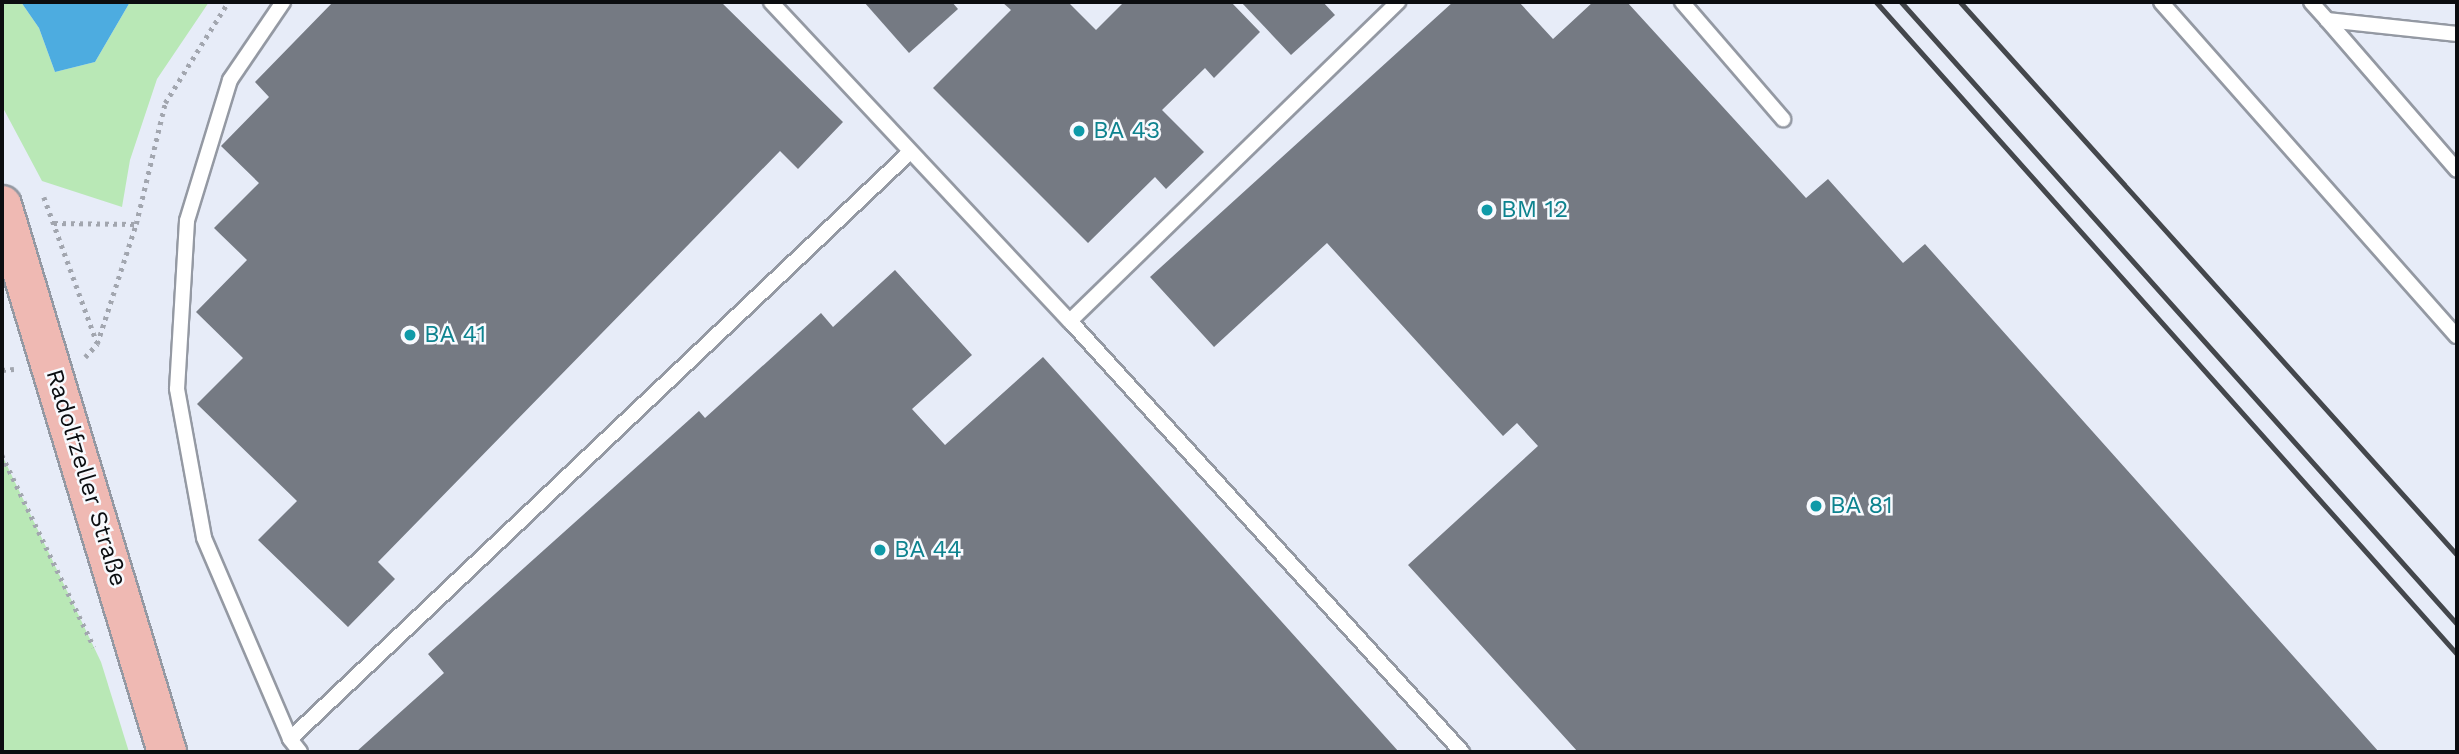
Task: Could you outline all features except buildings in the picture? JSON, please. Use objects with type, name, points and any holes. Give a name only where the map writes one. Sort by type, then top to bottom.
[{"type":"main road","name":"Radolfzeller Straße","points":[[2,205],[167,752]]},
{"type":"lane","points":[[283,2],[230,80],[187,220],[177,389],[204,538],[290,739],[300,752]]},
{"type":"lane","points":[[771,2],[1070,321],[1462,752]]},
{"type":"lane","points":[[1070,321],[1398,2]]},
{"type":"lane","points":[[1682,2],[1783,119]]},
{"type":"lane","points":[[2161,2],[2457,337]]},
{"type":"lane","points":[[2311,2],[2457,170]]},
{"type":"lane","points":[[2327,20],[2457,33]]},
{"type":"lane","points":[[290,739],[910,152]]},
{"type":"path","points":[[110,306],[136,224],[165,103],[228,2]]},
{"type":"path","points":[[44,197],[97,344]]},
{"type":"path","points":[[54,223],[136,224]]},
{"type":"path","points":[[2,455],[95,650]]},
{"type":"green space","points":[[2,2],[21,2],[39,28],[55,72],[95,62],[130,2],[209,2],[157,79],[130,160],[122,207],[42,181],[2,106]]},
{"type":"green space","points":[[2,455],[101,662],[129,752],[2,752]]},
{"type":"water","points":[[21,2],[130,2],[95,62],[55,72],[39,28]]},
{"type":"railway","points":[[1876,2],[2457,654]]},
{"type":"railway","points":[[1901,2],[2457,624]]},
{"type":"railway","points":[[1960,2],[2457,555]]},
{"type":"place","name":"BA 43","points":[[1079,131]]},
{"type":"place","name":"BM 12","points":[[1487,210]]},
{"type":"place","name":"BA 41","points":[[410,335]]},
{"type":"place","name":"BA 81","points":[[1816,506]]},
{"type":"place","name":"BA 44","points":[[880,550]]}]
